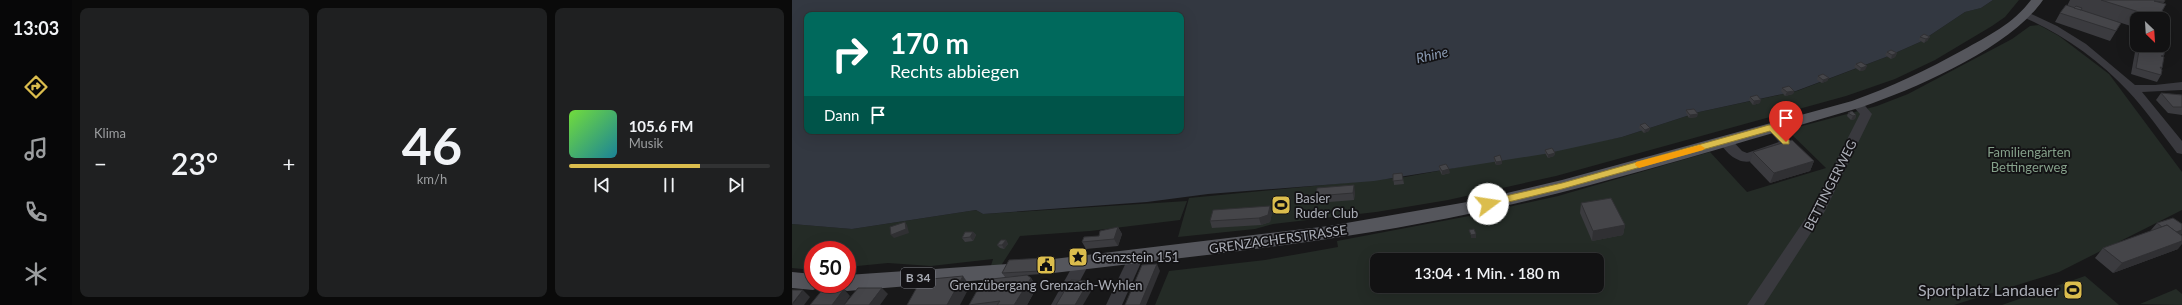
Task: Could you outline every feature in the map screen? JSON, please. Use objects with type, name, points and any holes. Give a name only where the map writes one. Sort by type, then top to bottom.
[{"type":"main road","name":"GRENZACHERSTRASSE","points":[[1045,268],[1329,233],[1473,207],[1562,186],[1856,104],[1896,90],[1941,68],[1997,37],[2027,15],[2037,0]]},
{"type":"main road","name":"B 34","points":[[856,283],[985,279],[1008,271]]},
{"type":"main road","points":[[792,280],[804,281]]},
{"type":"street","points":[[2027,15],[2075,43],[2132,88],[2182,150]]},
{"type":"street","points":[[2132,88],[2155,89],[2182,86]]},
{"type":"street","name":"BETTINGERWEG","points":[[1756,305],[1818,211],[1866,114],[1856,104]]},
{"type":"street","points":[[1725,141],[1737,154],[1747,158],[1783,145],[1786,142],[1784,138],[1772,127]]},
{"type":"street","points":[[1114,305],[1135,258]]},
{"type":"street","points":[[1059,305],[1077,265]]},
{"type":"green space","points":[[1993,0],[2019,0],[2005,17],[1935,60],[1895,79],[1846,96],[1556,176],[1448,200],[1376,212],[1273,224],[1255,229],[1178,237],[1189,198],[1405,177],[1622,137],[1699,112],[1797,91],[1886,57],[1920,42],[1965,12],[1981,8]]},
{"type":"green space","name":"Familiengärten Bettingerweg","points":[[2039,25],[2059,36],[2109,74],[2182,172],[2182,210],[2059,272],[1954,305],[1155,305],[1169,271],[1265,260],[1338,247],[1337,241],[1469,216],[1475,220],[1479,219],[1481,213],[1558,196],[1710,152],[1747,192],[1826,168],[1787,130],[1877,106],[1908,94],[2012,39],[2030,26]]},
{"type":"green space","points":[[1187,201],[1180,220],[1090,231],[1020,236],[997,272],[989,272],[993,259],[931,266],[888,263],[856,266],[856,241],[804,241],[804,269],[792,268],[792,224],[852,229],[976,210],[983,214]]},
{"type":"green space","name":"Sportplatz Landauer","points":[[2085,276],[2119,305],[2002,305]]},
{"type":"green space","points":[[2176,289],[2182,294],[2182,305],[2140,304]]},
{"type":"water","name":"Rhine","points":[[792,0],[1993,0],[1981,8],[1965,12],[1920,42],[1886,57],[1796,91],[1699,112],[1622,137],[1544,154],[1374,181],[1208,194],[1147,202],[983,214],[976,210],[852,229],[792,224]]},
{"type":"building","points":[[2101,0],[2165,0],[2164,2],[2154,1],[2166,4],[2161,12],[2139,12]]},
{"type":"building","points":[[2066,5],[2121,23],[2116,31],[2060,13]]},
{"type":"building","points":[[2076,6],[2082,8],[2081,10],[2074,8]]},
{"type":"building","points":[[1924,34],[1930,37],[1926,39],[1920,37]]},
{"type":"building","points":[[1891,50],[1897,53],[1892,55],[1887,52]]},
{"type":"building","points":[[2139,52],[2164,52],[2164,55],[2161,56],[2164,57],[2162,68],[2160,67],[2162,70],[2161,75],[2136,68]]},
{"type":"building","points":[[1861,62],[1867,66],[1861,68],[1856,64]]},
{"type":"building","points":[[1823,74],[1829,78],[1823,80],[1818,76]]},
{"type":"building","points":[[1789,86],[1794,91],[1787,92],[1782,88]]},
{"type":"building","points":[[2161,93],[2182,95],[2182,107],[2173,107]]},
{"type":"building","points":[[1757,95],[1761,100],[1754,101],[1750,97]]},
{"type":"building","points":[[1694,109],[1698,114],[1690,115],[1686,110]]},
{"type":"building","points":[[1852,111],[1856,115],[1853,116],[1848,113]]},
{"type":"building","points":[[1645,123],[1650,128],[1645,130],[1640,125]]},
{"type":"building","points":[[1792,140],[1814,161],[1774,173],[1753,152]]},
{"type":"building","points":[[1552,148],[1555,153],[1548,155],[1545,150]]},
{"type":"building","points":[[1500,155],[1502,161],[1496,162],[1494,157]]},
{"type":"building","points":[[1446,164],[1449,169],[1442,171],[1439,166]]},
{"type":"building","points":[[1402,173],[1403,180],[1393,181],[1393,174]]},
{"type":"building","points":[[1354,185],[1353,193],[1316,196],[1317,188]]},
{"type":"building","points":[[1611,198],[1625,225],[1593,231],[1581,203]]},
{"type":"building","points":[[1270,206],[1268,215],[1259,218],[1210,221],[1213,210]]},
{"type":"building","points":[[2173,218],[2182,224],[2182,230],[2176,232],[2167,225],[2162,227],[2157,223]]},
{"type":"building","points":[[905,222],[906,229],[891,235],[890,227]]},
{"type":"building","points":[[2167,225],[2182,236],[2182,241],[2122,263],[2103,248]]},
{"type":"building","points":[[1118,227],[1114,239],[1082,242],[1084,237],[1099,236],[1100,231]]},
{"type":"building","points":[[1474,229],[1476,234],[1471,235],[1469,230]]},
{"type":"building","points":[[965,232],[973,232],[970,237],[962,238]]},
{"type":"building","points":[[1001,240],[1006,240],[1002,245],[997,245]]},
{"type":"building","points":[[1045,258],[1040,271],[1002,273],[1009,260]]},
{"type":"building","points":[[1157,264],[1140,305],[1125,305],[1142,265]]},
{"type":"building","points":[[1027,275],[1031,278],[1014,305],[997,305],[1000,301],[969,305],[983,280]]},
{"type":"building","points":[[963,276],[947,305],[907,305],[921,280]]},
{"type":"building","points":[[1071,280],[1089,281],[1075,305],[1056,305]]},
{"type":"building","points":[[858,288],[882,288],[869,305],[844,305],[854,293],[856,293]]},
{"type":"building","points":[[792,290],[803,290],[792,304]]},
{"type":"building","points":[[820,293],[841,293],[832,305],[810,305]]},
{"type":"slow traffic","points":[[1639,165],[1700,148]]},
{"type":"place","name":"Basler Ruder Club","points":[[1281,205]]},
{"type":"place","name":"Grenzstein 151","points":[[1078,257]]},
{"type":"place","name":"Grenzübergang Grenzach-Wyhlen","points":[[1046,265]]},
{"type":"place","name":"Sportplatz Landauer","points":[[2073,290]]},
{"type":"route","points":[[1488,204],[1562,186],[1772,127],[1784,138],[1786,142]]}]
